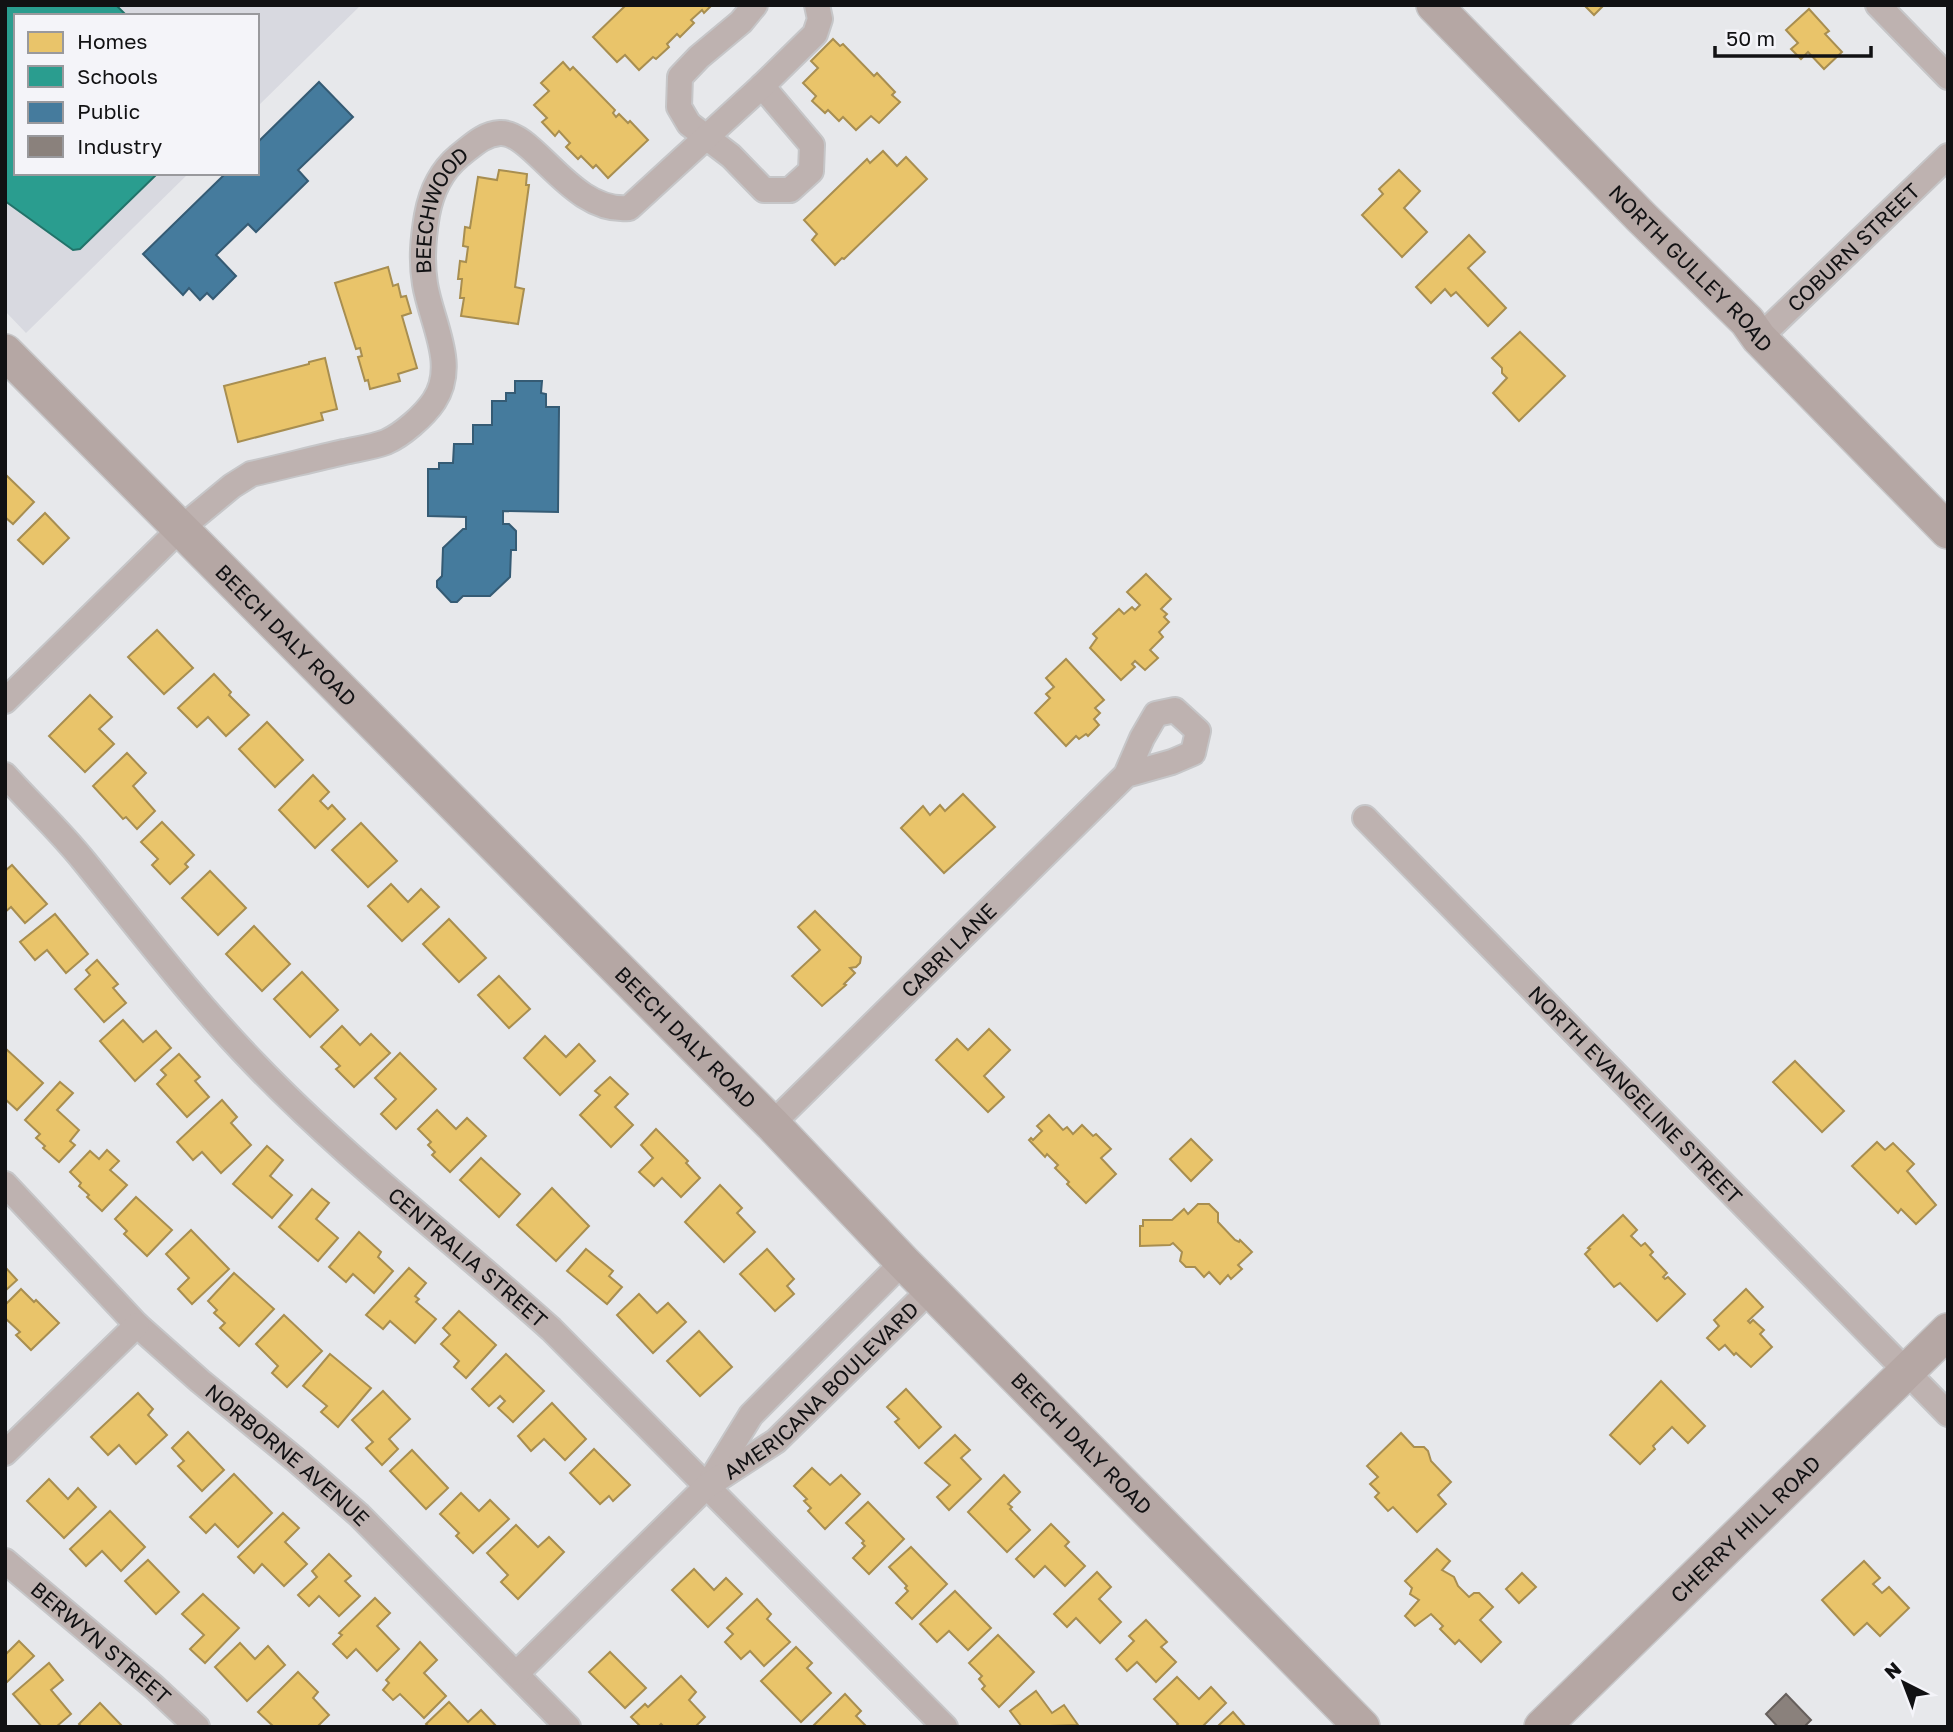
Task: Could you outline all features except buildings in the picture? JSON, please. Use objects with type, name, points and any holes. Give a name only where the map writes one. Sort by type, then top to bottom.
[{"type":"main road","name":"NORTH GULLEY ROAD","points":[[1434,5],[1746,321],[1759,338],[1948,531]]},
{"type":"main road","name":"BEECH DALY ROAD","points":[[5,352],[772,1124],[903,1262],[1362,1727]]},
{"type":"main road","name":"CHERRY HILL ROAD","points":[[1542,1727],[1948,1331]]},
{"type":"street","points":[[755,5],[741,22],[699,57],[680,77],[679,107],[689,124],[731,156],[764,190],[790,190],[811,171],[812,145],[762,86]]},
{"type":"street","name":"BEECHWOOD","points":[[5,701],[180,529],[232,486],[251,474],[386,442],[411,424],[433,403],[442,386],[446,367],[425,286],[422,257],[429,205],[449,164],[481,139],[502,133],[521,140],[564,182],[595,202],[619,209],[629,208],[642,199],[815,34],[820,19],[817,5]]},
{"type":"street","points":[[1878,5],[1948,77]]},
{"type":"street","name":"COBURN STREET","points":[[1759,338],[1948,156]]},
{"type":"street","name":"CENTRALIA STREET","points":[[5,775],[82,858],[182,983],[254,1063],[359,1166],[486,1270],[551,1329],[945,1727]]},
{"type":"street","name":"CABRI LANE","points":[[772,1124],[1126,775]]},
{"type":"street","name":"NORTH EVANGELINE STREET","points":[[1365,818],[1948,1414]]},
{"type":"street","name":"NORBORNE AVENUE","points":[[5,1184],[137,1325],[359,1515],[568,1727]]},
{"type":"street","name":"AMERICANA BOULEVARD","points":[[707,1486],[751,1415],[903,1262]]},
{"type":"street","name":"AMERICANA BOULEVARD","points":[[517,1673],[707,1486],[776,1441],[931,1289]]},
{"type":"street","points":[[5,1453],[137,1325]]},
{"type":"street","name":"BERWYN STREET","points":[[5,1561],[154,1687],[197,1727]]},
{"type":"shaded area","points":[[5,5],[361,5],[259,105],[259,14],[14,14],[14,175],[187,175],[26,333],[5,311]]}]
